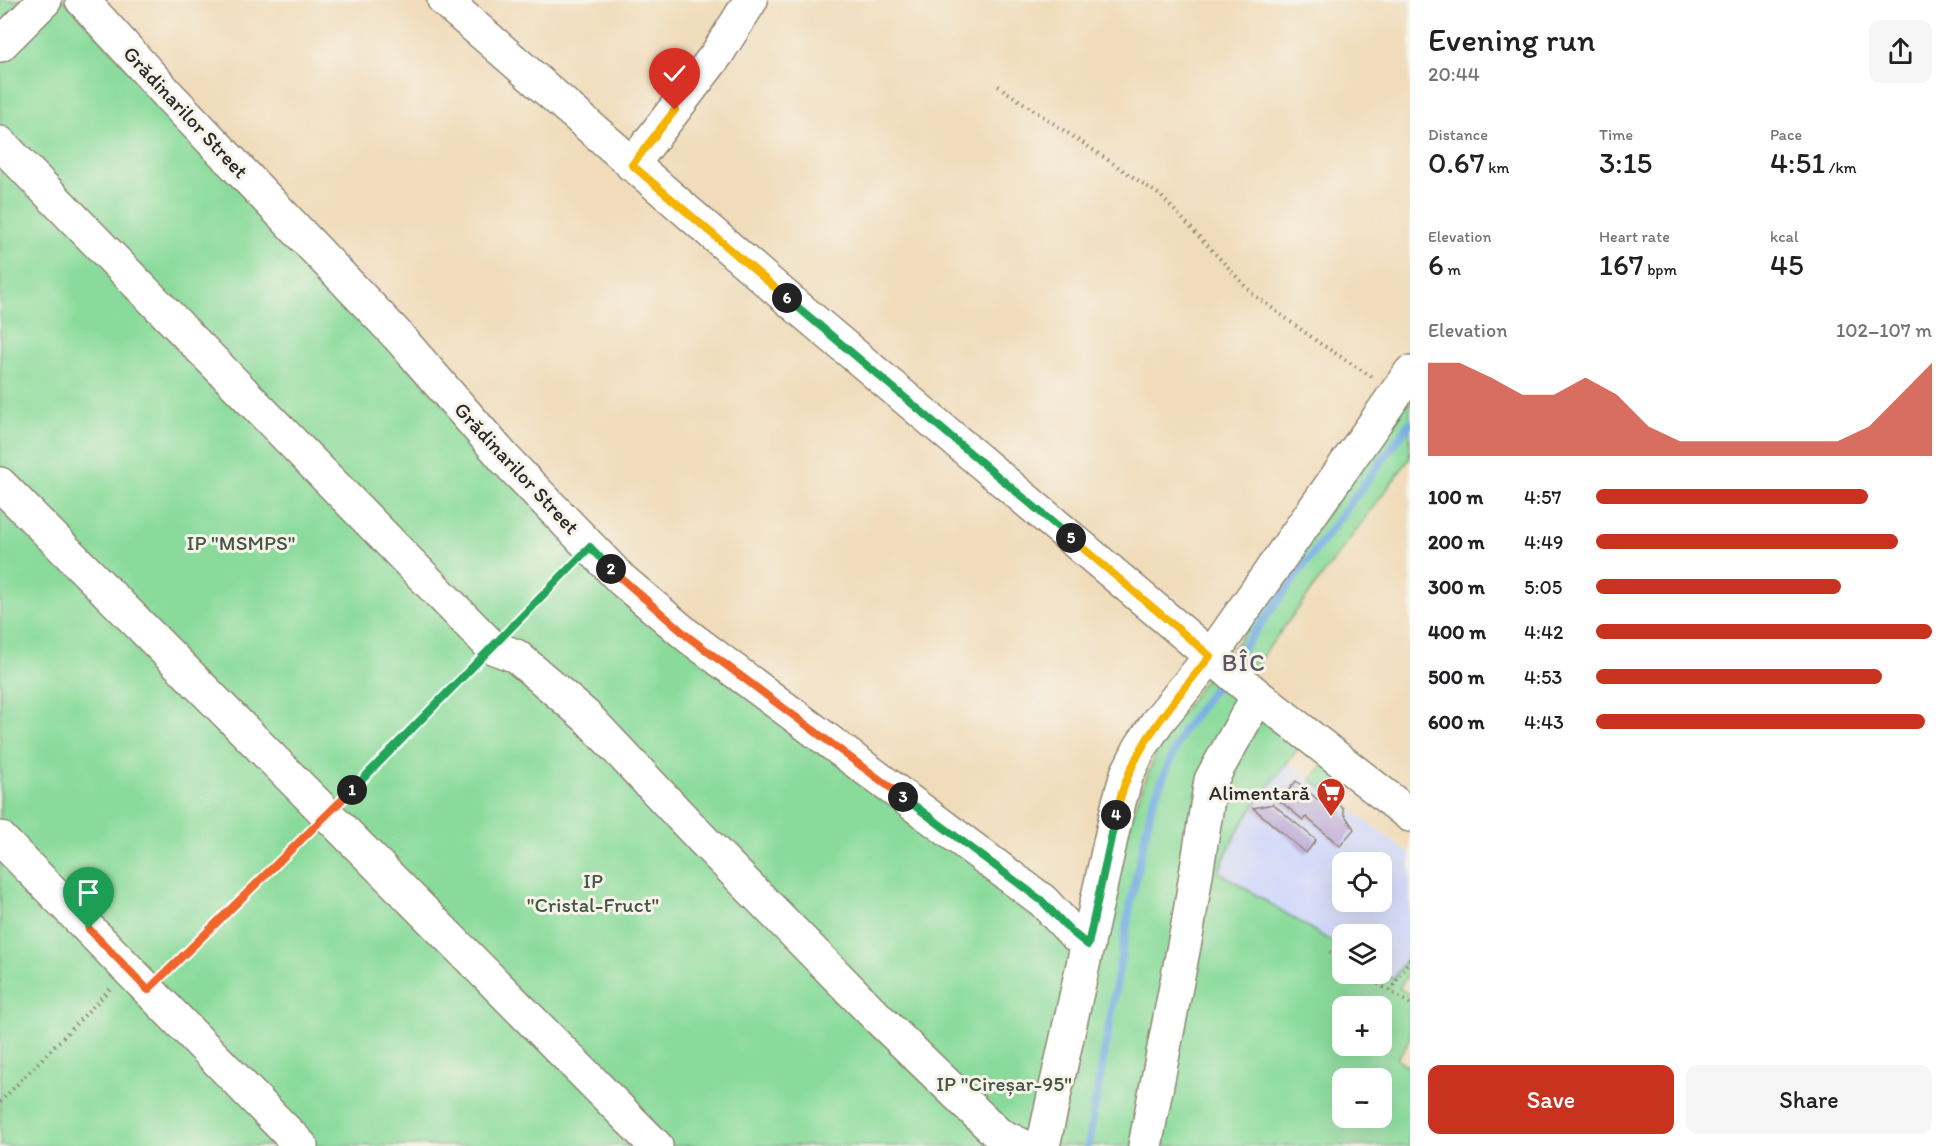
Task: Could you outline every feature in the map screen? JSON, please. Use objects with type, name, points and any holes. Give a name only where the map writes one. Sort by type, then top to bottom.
[{"type":"street","points":[[0,45],[45,0]]},
{"type":"street","name":"Grădinarilor Street","points":[[82,0],[180,108],[398,336],[505,459],[622,580],[687,636],[1042,901],[1088,945]]},
{"type":"street","points":[[444,0],[632,165],[1210,656],[1410,815]]},
{"type":"street","points":[[632,165],[717,54],[751,0]]},
{"type":"street","points":[[0,143],[492,647],[516,656],[587,717],[703,840],[879,1019],[998,1134],[1023,1146]]},
{"type":"street","points":[[1043,1146],[1127,774],[1140,748],[1158,722],[1210,656],[1403,383]]},
{"type":"street","points":[[0,484],[656,1146]]},
{"type":"street","points":[[1145,1146],[1188,925],[1211,780],[1258,696]]},
{"type":"street","points":[[0,838],[301,1146]]},
{"type":"path","points":[[998,86],[1160,195],[1254,294],[1318,342],[1403,383]]},
{"type":"path","points":[[0,1102],[115,983],[141,982],[327,816],[590,547]]},
{"type":"path","points":[[1390,991],[1410,959]]},
{"type":"path","points":[[1379,984],[1410,1004]]},
{"type":"shaded area","points":[[1288,762],[1410,854],[1410,953],[1393,979],[1392,924],[1332,924],[1332,942],[1219,871],[1240,825]]},
{"type":"green space","points":[[0,0],[64,0],[578,547],[1046,917],[1095,970],[1123,837],[1160,744],[1209,674],[1300,746],[1244,822],[1219,872],[1332,942],[1332,984],[1392,984],[1392,978],[1410,953],[1410,972],[1399,988],[1410,995],[1410,1039],[1397,1059],[1410,1068],[1410,1146],[0,1146]]},
{"type":"green space","points":[[1410,395],[1410,458],[1253,669],[1232,650]]},
{"type":"green space","points":[[1324,763],[1351,782],[1338,800],[1311,780]]},
{"type":"building","points":[[1296,781],[1317,799],[1323,799],[1329,803],[1335,801],[1343,808],[1344,814],[1354,829],[1340,846],[1306,817],[1303,820],[1280,801]]},
{"type":"building","points":[[1273,804],[1316,840],[1306,853],[1253,808]]},
{"type":"waterway","points":[[1239,653],[1410,423]]},
{"type":"waterway","points":[[1088,1146],[1131,900],[1152,804],[1183,731],[1215,687]]},
{"type":"place","name":"Alimentară","points":[[1331,818]]},
{"type":"district","name":"BÎC","points":[[1244,662]]},
{"type":"route","points":[[89,929],[148,990],[327,816],[590,547],[622,580],[687,636],[1042,901],[1088,945],[1127,774],[1140,748],[1158,722],[1210,656],[632,165],[675,110]]},
{"type":"park label","name":"IP \"MSMPS\"","points":[[241,542]]},
{"type":"park label","name":"IP \"Cristal-Fruct\"","points":[[593,892]]},
{"type":"park label","name":"IP \"Cireșar-95\"","points":[[1004,1083]]}]
